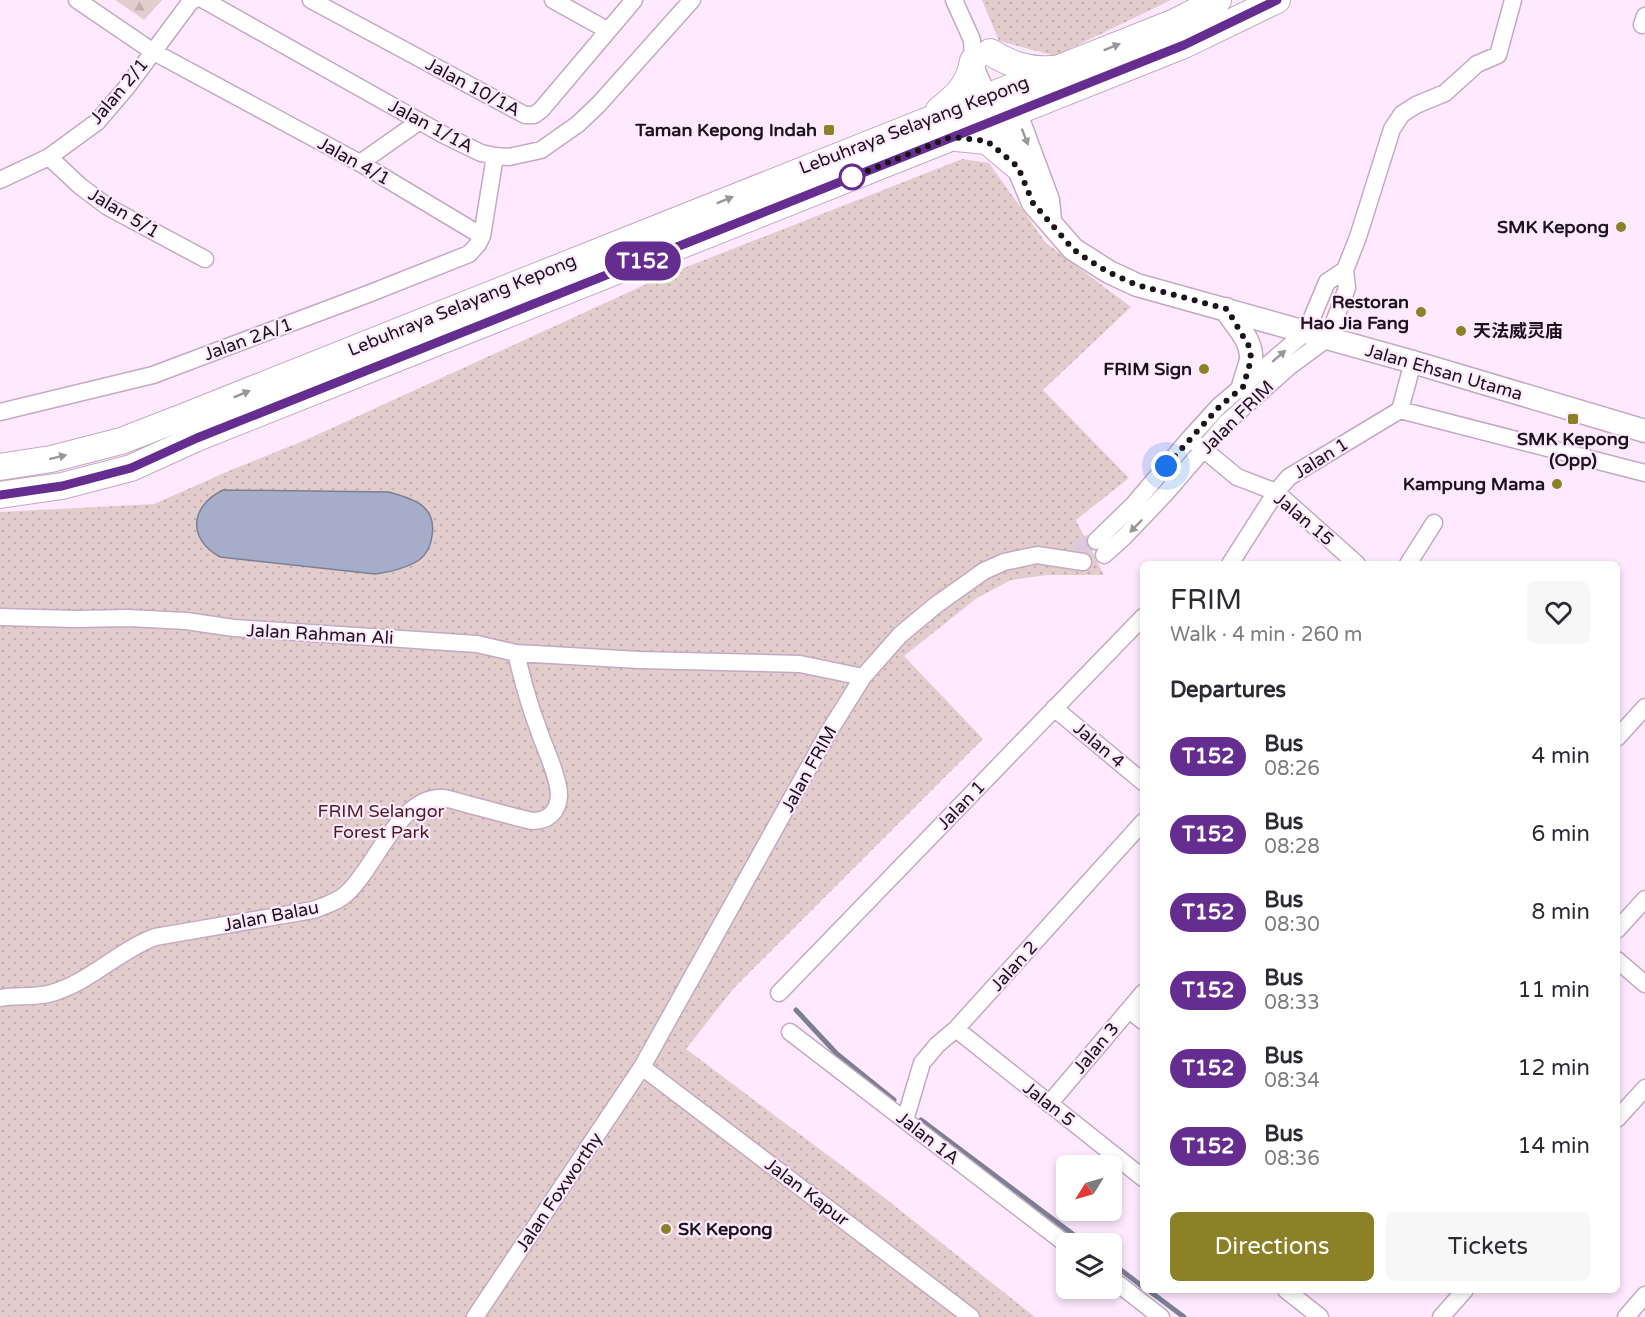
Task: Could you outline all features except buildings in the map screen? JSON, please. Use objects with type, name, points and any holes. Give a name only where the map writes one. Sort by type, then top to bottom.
[{"type":"main road","name":"Lebuhraya Selayang Kepong","points":[[0,495],[62,486],[131,468],[197,438],[951,137],[1058,69],[1175,22],[1218,0]]},
{"type":"main road","name":"Lebuhraya Selayang Kepong","points":[[0,467],[51,459],[132,437],[922,122],[1002,104],[1184,45],[1277,0]]},
{"type":"main road","points":[[922,122],[960,93],[971,74],[978,51],[1029,68],[1058,69]]},
{"type":"main road","points":[[951,137],[987,141],[1018,167]]},
{"type":"street","name":"Jalan 4/1","points":[[77,0],[152,51],[360,163],[482,236]]},
{"type":"street","name":"Jalan 2/1","points":[[0,180],[49,157],[97,122],[127,87],[152,51],[197,0]]},
{"type":"street","name":"Jalan 1/1A","points":[[197,0],[481,153],[509,157],[541,150],[578,124],[599,104],[692,0]]},
{"type":"street","name":"Jalan 10/1A","points":[[311,0],[525,115],[534,115],[541,110],[634,0]]},
{"type":"street","points":[[553,0],[607,30]]},
{"type":"street","points":[[954,0],[1048,200],[1051,224]]},
{"type":"street","points":[[1317,335],[1347,288],[1345,270],[1358,237],[1392,129],[1402,114],[1416,105],[1445,93],[1477,64],[1498,55],[1513,0]]},
{"type":"street","name":"Jalan Ehsan Utama","points":[[1002,104],[1018,167],[1033,203],[1073,249],[1108,272],[1137,285],[1413,362],[1645,431]]},
{"type":"street","points":[[360,163],[420,121]]},
{"type":"street","points":[[482,236],[495,156]]},
{"type":"street","name":"Jalan 5/1","points":[[49,157],[80,186],[108,207],[205,259]]},
{"type":"street","name":"Jalan 2A/1","points":[[0,412],[153,375],[469,254],[482,236]]},
{"type":"street","points":[[1227,309],[1250,348],[1251,360],[1243,387]]},
{"type":"street","name":"Jalan FRIM","points":[[1317,335],[1226,423],[1146,515],[1100,548],[1134,504],[1220,406],[1317,335]]},
{"type":"street","points":[[1413,362],[1400,410],[1645,473]]},
{"type":"street","name":"Jalan 1","points":[[1232,561],[1276,492],[1289,477],[1400,410]]},
{"type":"street","name":"Jalan 15","points":[[1190,438],[1237,477],[1276,492],[1354,561]]},
{"type":"street","points":[[1410,561],[1434,523]]},
{"type":"street","name":"Jalan FRIM","points":[[642,1066],[828,734],[863,677],[900,635],[936,605],[984,571],[1004,562],[1026,557],[1079,554]]},
{"type":"street","name":"Jalan Rahman Ali","points":[[0,616],[186,621],[234,628],[477,644],[516,653],[640,660],[800,664],[863,677]]},
{"type":"street","name":"Jalan 1","points":[[779,993],[1140,620]]},
{"type":"street","name":"Jalan Balau","points":[[0,998],[50,994],[68,987],[141,942],[155,937],[313,910],[330,904],[344,896],[355,885],[404,817],[426,800],[445,798],[532,822],[548,818],[554,812],[559,795],[516,653]]},
{"type":"street","points":[[1620,735],[1645,707]]},
{"type":"street","name":"Jalan 4","points":[[1054,708],[1140,780]]},
{"type":"street","name":"Jalan 2","points":[[905,1120],[922,1063],[937,1045],[956,1029],[1140,825]]},
{"type":"street","points":[[1620,927],[1645,899]]},
{"type":"street","points":[[1620,963],[1645,984]]},
{"type":"street","name":"Jalan 3","points":[[1049,1104],[1140,997]]},
{"type":"street","points":[[1129,1010],[1140,1019]]},
{"type":"street","name":"Jalan 5","points":[[956,1029],[1140,1176]]},
{"type":"street","name":"Jalan 1A","points":[[790,1032],[1056,1236]]},
{"type":"street","name":"Jalan Foxworthy","points":[[475,1317],[642,1066]]},
{"type":"street","name":"Jalan Kapur","points":[[642,1066],[971,1317]]},
{"type":"street","points":[[1620,1116],[1645,1088]]},
{"type":"street","points":[[1122,1287],[1161,1317]]},
{"type":"street","points":[[1441,1317],[1462,1293]]},
{"type":"street","points":[[1626,1317],[1645,1295]]},
{"type":"street","points":[[1305,1296],[1320,1317]]},
{"type":"green space","points":[[115,0],[162,0],[144,20]]},
{"type":"green space","points":[[982,0],[1171,0],[1055,56],[999,41]]},
{"type":"green space","name":"FRIM Selangor Forest Park","points":[[962,159],[989,163],[1046,243],[1131,307],[1043,390],[1129,478],[1076,520],[1104,575],[1047,575],[1011,580],[977,598],[904,656],[983,739],[733,989],[686,1049],[881,1195],[1035,1317],[0,1317],[0,512],[154,504],[308,439],[666,275]]},
{"type":"water","points":[[223,490],[389,492],[415,501],[427,511],[433,526],[431,543],[424,555],[414,563],[375,574],[220,557],[209,550],[202,541],[197,523],[204,505]]},
{"type":"waterway","points":[[796,1010],[837,1054],[894,1100]]},
{"type":"waterway","points":[[921,1120],[1071,1233]]},
{"type":"waterway","points":[[1122,1271],[1140,1285]]},
{"type":"waterway","points":[[1152,1293],[1184,1317]]},
{"type":"tunnel","points":[[1075,547],[1096,541]]},
{"type":"bus line","name":"T152","points":[[0,495],[62,486],[131,468],[197,438],[1184,45],[1277,0]]},
{"type":"place","name":"Taman Kepong Indah","points":[[829,130]]},
{"type":"place","name":"SMK Kepong","points":[[1621,227]]},
{"type":"place","name":"Restoran Hao Jia Fang","points":[[1421,312]]},
{"type":"place","name":"天法威灵庙","points":[[1461,331]]},
{"type":"place","name":"FRIM Sign","points":[[1204,369]]},
{"type":"place","name":"SMK Kepong (Opp)","points":[[1573,419]]},
{"type":"place","name":"Kampung Mama","points":[[1557,484]]},
{"type":"place","name":"SK Kepong","points":[[666,1229]]},
{"type":"route","points":[[852,177],[850,178],[951,137],[987,141],[1018,167],[1033,203],[1073,249],[1087,259],[1108,272],[1137,285],[1227,309],[1250,348],[1251,360],[1243,387],[1220,406],[1166,466]]}]
